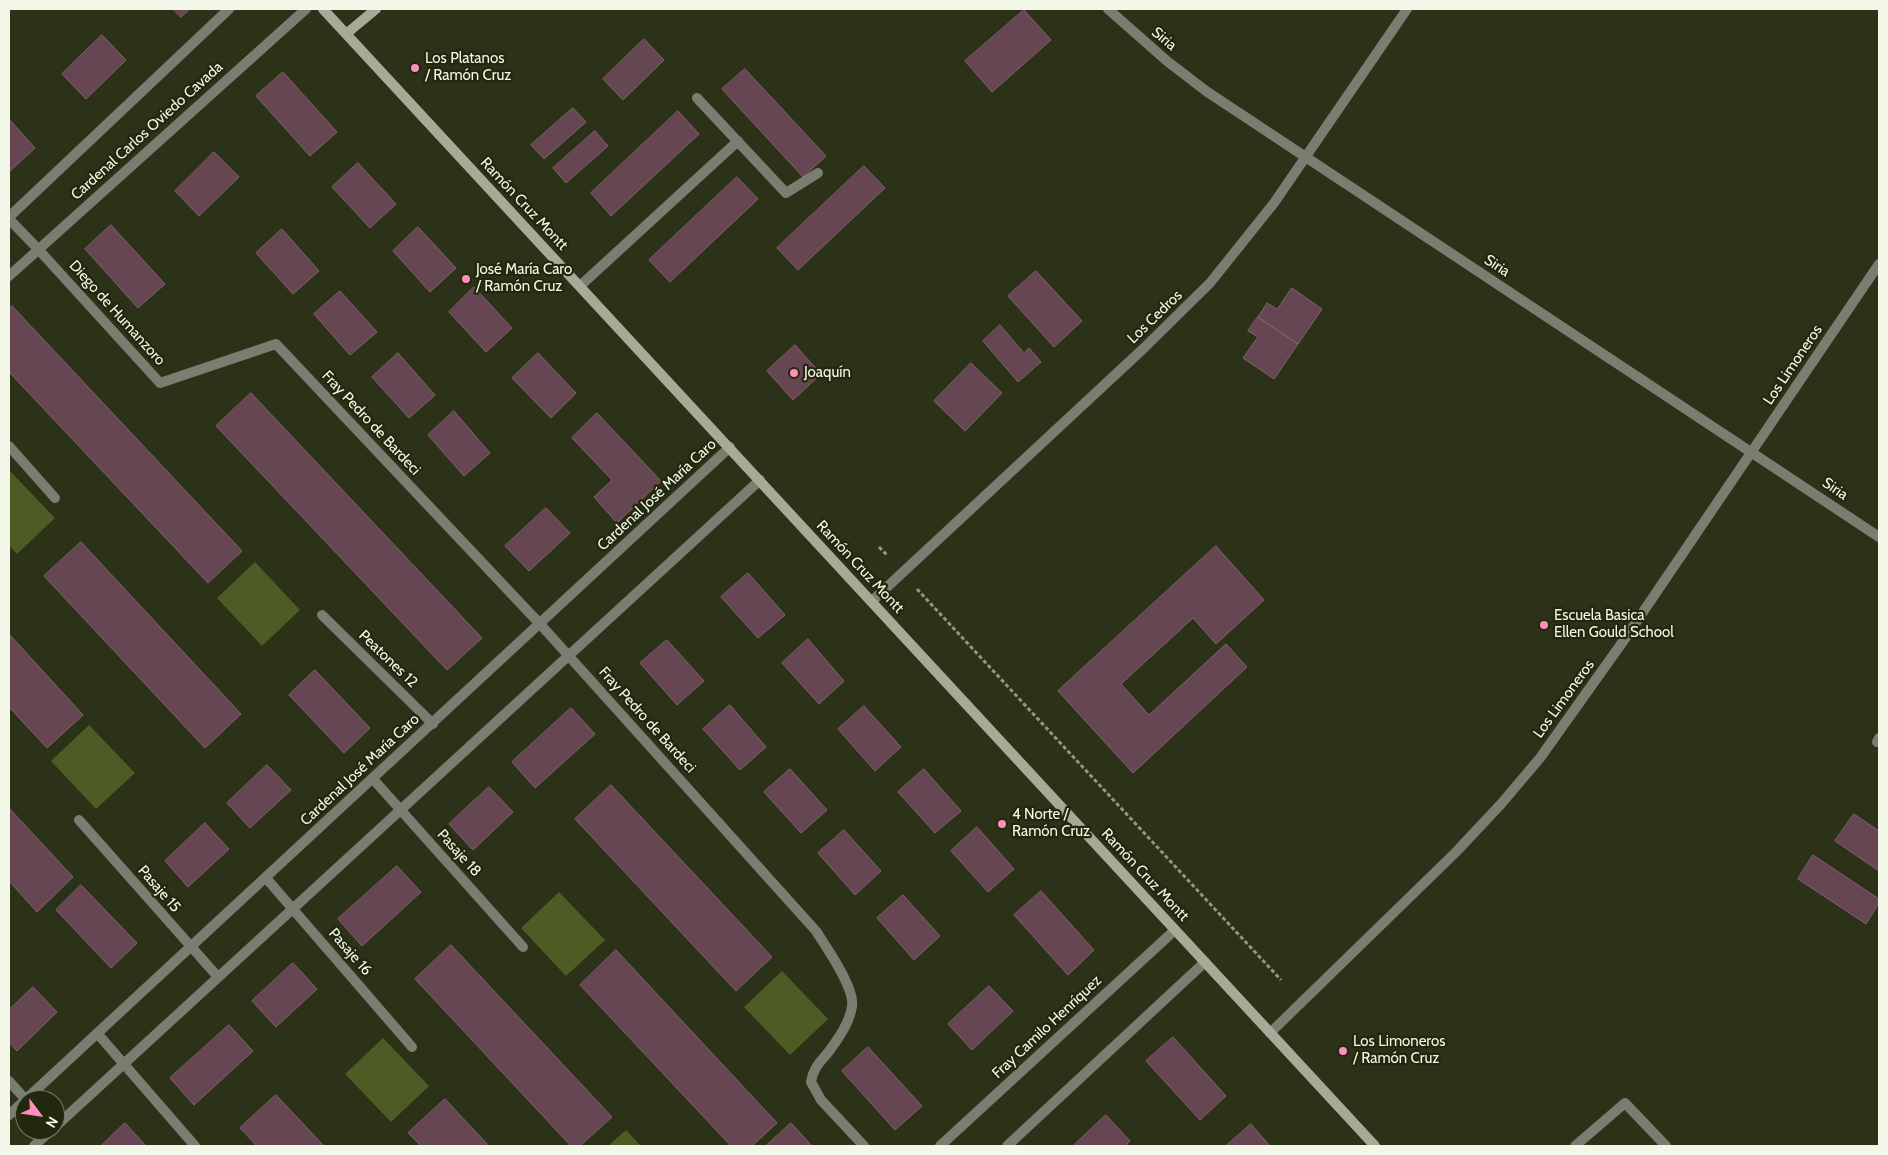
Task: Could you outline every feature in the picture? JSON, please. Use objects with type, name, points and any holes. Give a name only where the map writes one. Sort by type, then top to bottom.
[{"type":"street","name":"Cardenal Carlos Oviedo Cavada","points":[[9,218],[229,9]]},
{"type":"street","name":"Cardenal Carlos Oviedo Cavada","points":[[9,276],[306,9]]},
{"type":"street","name":"Ramón Cruz Montt","points":[[323,9],[1375,1146]]},
{"type":"street","points":[[346,34],[376,9]]},
{"type":"street","name":"Siria","points":[[1108,9],[1160,55],[1206,90],[1879,537]]},
{"type":"street","name":"Los Cedros","points":[[872,601],[1144,348],[1190,303],[1240,248],[1274,203],[1407,9]]},
{"type":"street","points":[[697,98],[786,193],[818,173]]},
{"type":"street","points":[[580,286],[738,142]]},
{"type":"street","name":"Diego de Humanzoro","points":[[9,218],[160,383],[276,344]]},
{"type":"street","name":"Los Limoneros","points":[[1270,1033],[1456,852],[1501,804],[1540,758],[1630,632],[1879,264]]},
{"type":"street","name":"Fray Pedro de Bardeci","points":[[276,344],[540,624],[816,931],[845,978],[853,1005],[844,1030],[829,1052],[813,1070],[811,1082],[821,1100],[864,1146]]},
{"type":"street","points":[[9,446],[55,498]]},
{"type":"street","name":"Cardenal José María Caro","points":[[36,1090],[730,447]]},
{"type":"street","points":[[65,1118],[760,480]]},
{"type":"street","name":"Peatones 12","points":[[322,615],[433,724]]},
{"type":"street","name":"Pasaje 18","points":[[373,779],[523,947]]},
{"type":"street","name":"Pasaje 15","points":[[79,820],[218,977]]},
{"type":"street","name":"Pasaje 16","points":[[266,878],[412,1047]]},
{"type":"street","name":"Fray Camilo Henríquez","points":[[940,1146],[1175,930]]},
{"type":"street","points":[[1007,1146],[1205,962]]},
{"type":"street","points":[[97,1033],[196,1146]]},
{"type":"street","points":[[1575,1146],[1626,1103],[1666,1146]]},
{"type":"path","points":[[879,547],[1281,980]]},
{"type":"green space","points":[[9,470],[55,518],[17,554],[9,545]]},
{"type":"green space","points":[[255,562],[300,610],[262,646],[217,598]]},
{"type":"green space","points":[[89,725],[135,773],[96,809],[51,761]]},
{"type":"green space","points":[[559,892],[605,940],[566,976],[521,928]]},
{"type":"green space","points":[[782,971],[828,1019],[790,1055],[744,1007]]},
{"type":"green space","points":[[383,1038],[429,1086],[391,1122],[345,1074]]},
{"type":"green space","points":[[626,1130],[641,1146],[608,1146]]},
{"type":"building","points":[[173,9],[190,9],[181,17]]},
{"type":"building","points":[[1024,10],[1051,40],[992,92],[965,61]]},
{"type":"building","points":[[102,35],[126,60],[86,99],[62,74]]},
{"type":"building","points":[[644,39],[664,60],[623,100],[603,79]]},
{"type":"building","points":[[745,69],[826,156],[803,177],[722,89]]},
{"type":"building","points":[[283,72],[337,132],[310,156],[256,96]]},
{"type":"building","points":[[573,108],[586,122],[544,159],[531,145]]},
{"type":"building","points":[[678,111],[699,134],[611,216],[591,193]]},
{"type":"building","points":[[9,119],[35,148],[9,172]]},
{"type":"building","points":[[595,131],[608,146],[566,183],[553,168]]},
{"type":"building","points":[[214,152],[239,177],[199,216],[175,191]]},
{"type":"building","points":[[358,163],[396,204],[370,228],[332,187]]},
{"type":"building","points":[[864,166],[885,188],[798,270],[777,248]]},
{"type":"building","points":[[737,177],[758,199],[670,282],[649,260]]},
{"type":"building","points":[[111,225],[165,284],[138,308],[85,249]]},
{"type":"building","points":[[418,227],[456,268],[430,292],[393,251]]},
{"type":"building","points":[[282,229],[319,271],[293,294],[256,253]]},
{"type":"building","points":[[1036,271],[1082,321],[1054,347],[1008,296]]},
{"type":"building","points":[[474,287],[512,328],[486,352],[449,312]]},
{"type":"building","points":[[1292,288],[1322,309],[1298,344],[1258,317],[1267,303],[1277,309]]},
{"type":"building","points":[[340,291],[377,332],[350,355],[314,314]]},
{"type":"building","points":[[12,306],[242,551],[208,583],[9,372],[9,309]]},
{"type":"building","points":[[1258,317],[1298,344],[1274,379],[1243,358],[1258,337],[1248,331]]},
{"type":"building","points":[[1000,325],[1024,353],[1029,348],[1041,362],[1018,382],[983,341]]},
{"type":"building","name":"Joaquín","points":[[795,345],[821,374],[793,400],[767,371]]},
{"type":"building","points":[[398,353],[435,395],[409,418],[372,377]]},
{"type":"building","points":[[538,353],[576,393],[551,418],[512,378]]},
{"type":"building","points":[[971,363],[1002,393],[965,431],[934,401]]},
{"type":"building","points":[[251,393],[482,638],[447,670],[216,426]]},
{"type":"building","points":[[454,411],[490,453],[464,476],[428,435]]},
{"type":"building","points":[[597,413],[661,481],[617,523],[594,497],[612,480],[572,438]]},
{"type":"building","points":[[546,508],[570,533],[529,571],[505,546]]},
{"type":"building","points":[[81,542],[241,714],[205,748],[44,576]]},
{"type":"building","points":[[1216,546],[1264,600],[1216,644],[1193,618],[1121,684],[1149,715],[1226,644],[1247,667],[1133,773],[1058,691]]},
{"type":"building","points":[[748,573],[785,615],[758,638],[721,597]]},
{"type":"building","points":[[9,634],[83,715],[47,748],[9,707]]},
{"type":"building","points":[[808,639],[844,681],[819,704],[782,663]]},
{"type":"building","points":[[667,640],[704,681],[677,705],[640,663]]},
{"type":"building","points":[[315,670],[370,728],[344,753],[289,695]]},
{"type":"building","points":[[730,705],[766,747],[740,770],[703,729]]},
{"type":"building","points":[[864,706],[901,747],[875,771],[838,729]]},
{"type":"building","points":[[571,708],[595,734],[535,788],[512,762]]},
{"type":"building","points":[[267,765],[291,790],[250,828],[227,803]]},
{"type":"building","points":[[790,769],[827,810],[801,833],[764,792]]},
{"type":"building","points":[[924,769],[961,811],[935,833],[898,792]]},
{"type":"building","points":[[611,785],[772,957],[736,991],[575,819]]},
{"type":"building","points":[[489,787],[513,812],[473,850],[449,824]]},
{"type":"building","points":[[9,808],[73,877],[37,912],[9,881]]},
{"type":"building","points":[[1854,814],[1879,831],[1879,871],[1835,841]]},
{"type":"building","points":[[205,823],[229,849],[188,887],[165,861]]},
{"type":"building","points":[[977,827],[1014,869],[988,892],[951,851]]},
{"type":"building","points":[[844,830],[881,871],[855,895],[818,853]]},
{"type":"building","points":[[1813,855],[1879,899],[1879,903],[1866,924],[1798,879]]},
{"type":"building","points":[[397,866],[421,892],[362,946],[338,919]]},
{"type":"building","points":[[81,885],[137,943],[111,968],[56,910]]},
{"type":"building","points":[[1041,891],[1094,950],[1068,975],[1014,915]]},
{"type":"building","points":[[903,895],[940,936],[914,960],[877,918]]},
{"type":"building","points":[[451,945],[612,1117],[580,1146],[571,1146],[415,979]]},
{"type":"building","points":[[616,950],[777,1123],[752,1146],[731,1146],[580,985]]},
{"type":"building","points":[[293,963],[317,989],[276,1027],[252,1001]]},
{"type":"building","points":[[989,986],[1013,1011],[972,1050],[948,1024]]},
{"type":"building","points":[[33,987],[57,1012],[17,1051],[9,1042],[9,1010]]},
{"type":"building","points":[[229,1025],[253,1051],[194,1105],[170,1078]]},
{"type":"building","points":[[1173,1037],[1226,1096],[1200,1120],[1146,1061]]},
{"type":"building","points":[[868,1047],[922,1106],[895,1130],[842,1071]]},
{"type":"building","points":[[276,1095],[324,1146],[257,1146],[240,1128]]},
{"type":"building","points":[[445,1099],[489,1146],[421,1146],[408,1133]]},
{"type":"building","points":[[1106,1115],[1130,1141],[1125,1146],[1073,1146]]},
{"type":"building","points":[[125,1123],[146,1146],[101,1146]]},
{"type":"building","points":[[791,1123],[812,1146],[766,1146]]},
{"type":"building","points":[[1251,1124],[1270,1146],[1226,1146]]},
{"type":"place","name":"Los Platanos / Ramón Cruz","points":[[415,68]]},
{"type":"place","name":"José María Caro / Ramón Cruz","points":[[466,279]]},
{"type":"place","name":"Joaquín","points":[[794,373]]},
{"type":"place","name":"Escuela Basica Ellen Gould School","points":[[1544,625]]},
{"type":"place","name":"4 Norte / Ramón Cruz","points":[[1002,824]]},
{"type":"place","name":"Los Limoneros / Ramón Cruz","points":[[1343,1051]]}]
